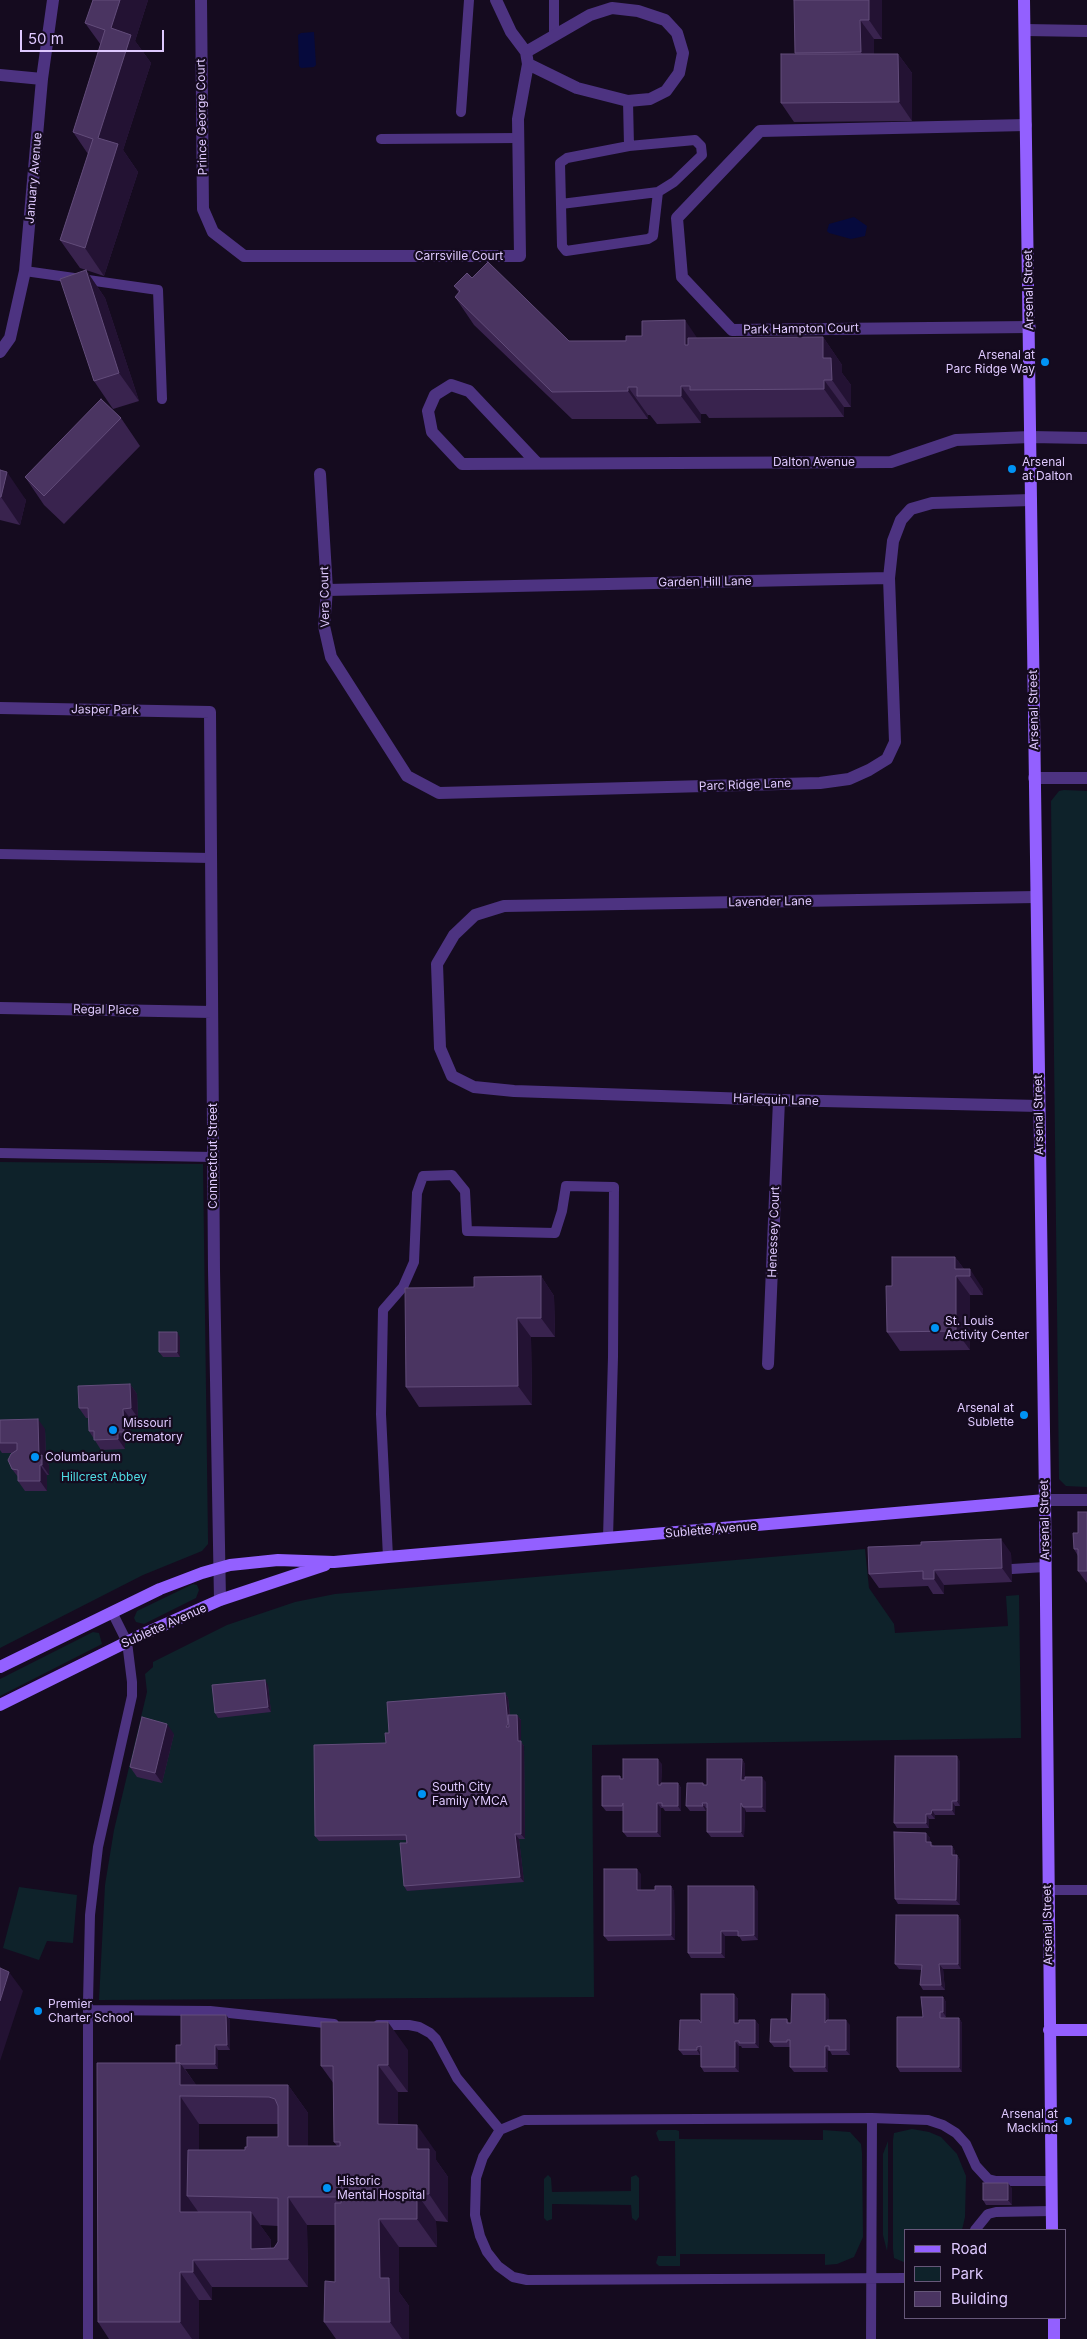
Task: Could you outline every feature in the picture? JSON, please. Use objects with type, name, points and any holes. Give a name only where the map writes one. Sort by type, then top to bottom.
[{"type":"main road","name":"Arsenal Street","points":[[1024,0],[1045,1500],[1052,2229]]},
{"type":"main road","name":"Sublette Avenue","points":[[0,1667],[160,1589],[220,1568],[278,1560],[334,1562],[388,1558],[1045,1500]]},
{"type":"main road","name":"Sublette Avenue","points":[[0,1706],[126,1642],[220,1600],[334,1562]]},
{"type":"main road","points":[[1049,2030],[1087,2030]]},
{"type":"main road","points":[[1054,2319],[1054,2339]]},
{"type":"street","name":"January Avenue","points":[[0,352],[10,338],[25,271],[42,79],[53,0]]},
{"type":"street","name":"Prince George Court","points":[[201,0],[203,209],[213,232]]},
{"type":"street","points":[[496,0],[511,32],[527,58],[577,88],[628,102],[650,99],[666,91],[679,73],[683,53],[677,32],[665,20],[612,4],[554,34],[527,58]]},
{"type":"street","points":[[1025,30],[1087,31]]},
{"type":"street","name":"Carrsville Court","points":[[213,232],[244,256],[520,256],[518,119],[527,58]]},
{"type":"street","points":[[0,75],[42,79]]},
{"type":"street","name":"Park Hampton Court","points":[[1026,125],[760,130],[677,218],[682,277],[732,330],[1030,327]]},
{"type":"street","name":"Dalton Avenue","points":[[538,463],[469,391],[451,385],[436,395],[428,411],[432,432],[462,464],[891,462],[956,440],[1030,437],[1087,438]]},
{"type":"street","name":"Vera Court","points":[[320,474],[327,590],[324,626],[330,657],[405,773],[417,782]]},
{"type":"street","points":[[889,578],[893,541],[902,520],[912,509],[932,503],[1031,500]]},
{"type":"street","name":"Garden Hill Lane","points":[[327,590],[889,578]]},
{"type":"street","name":"Parc Ridge Lane","points":[[417,782],[439,793],[820,783],[849,779],[869,770],[886,759],[895,742],[889,578]]},
{"type":"street","name":"Jasper Park","points":[[0,708],[210,712]]},
{"type":"street","name":"Connecticut Street","points":[[210,712],[213,1157],[220,1600]]},
{"type":"street","points":[[1034,778],[1087,778]]},
{"type":"street","name":"Lavender Lane","points":[[514,1091],[474,1087],[452,1076],[440,1048],[437,964],[454,935],[475,915],[504,906],[1036,897]]},
{"type":"street","name":"Regal Place","points":[[0,1008],[212,1012]]},
{"type":"street","name":"Harlequin Lane","points":[[514,1091],[1039,1106]]},
{"type":"street","name":"Henessey Court","points":[[768,1364],[779,1100]]},
{"type":"street","name":"Sublette Avenue","points":[[1045,1500],[1087,1500]]},
{"type":"lane","points":[[461,112],[469,0]]},
{"type":"lane","points":[[554,0],[554,34]]},
{"type":"lane","points":[[628,102],[629,146]]},
{"type":"lane","points":[[382,139],[519,138]]},
{"type":"lane","points":[[561,204],[658,192],[674,182],[702,155],[701,146],[695,140],[629,146],[567,158],[560,163],[562,246],[566,251],[648,239],[653,236],[658,192]]},
{"type":"lane","points":[[25,271],[158,290],[162,399]]},
{"type":"lane","points":[[0,854],[211,858]]},
{"type":"lane","points":[[0,1153],[213,1157]]},
{"type":"lane","points":[[388,1558],[381,1414],[383,1310],[403,1287],[414,1262],[417,1193],[423,1176],[452,1175],[465,1191],[467,1231],[555,1233],[562,1211],[566,1186],[614,1188],[613,1357],[608,1538]]},
{"type":"lane","points":[[1012,1569],[1045,1567]]},
{"type":"lane","points":[[88,2339],[88,2010],[90,1915],[98,1847],[132,1696],[131,1662],[126,1642],[112,1612]]},
{"type":"lane","points":[[1048,1890],[1087,1890]]},
{"type":"lane","points":[[88,2010],[210,2010],[344,2025]]},
{"type":"lane","points":[[363,2025],[410,2025],[430,2033],[436,2039],[457,2078],[500,2130]]},
{"type":"lane","points":[[871,2339],[872,2118]]},
{"type":"lane","points":[[904,2278],[527,2280],[513,2277],[498,2266],[487,2252],[480,2236],[475,2215],[476,2178],[483,2157],[500,2130],[524,2120],[872,2118],[928,2120],[943,2125],[956,2133],[966,2144],[976,2166],[988,2179],[996,2181],[1051,2181]]},
{"type":"lane","points":[[975,2229],[988,2214],[996,2212],[1052,2211]]},
{"type":"green space","points":[[1059,791],[1087,791],[1087,1487],[1066,1486],[1059,1479],[1051,801]]},
{"type":"green space","name":"Hillcrest Abbey","points":[[0,1162],[203,1164],[208,1544],[202,1551],[143,1575],[0,1648]]},
{"type":"green space","points":[[865,1549],[869,1588],[894,1624],[895,1633],[1008,1626],[1006,1596],[1019,1595],[1021,1738],[592,1745],[594,1997],[99,2000],[105,1885],[114,1830],[147,1692],[145,1674],[153,1667],[153,1662],[227,1625],[295,1602],[335,1594]]},
{"type":"green space","points":[[193,1584],[197,1585],[199,1590],[196,1598],[144,1624],[136,1622],[134,1618],[137,1611]]},
{"type":"green space","points":[[93,1632],[99,1633],[102,1644],[0,1696],[0,1679]]},
{"type":"green space","points":[[19,1887],[77,1895],[73,1943],[47,1941],[39,1960],[3,1948]]},
{"type":"green space","points":[[912,2129],[929,2132],[941,2137],[957,2154],[966,2176],[965,2217],[962,2229],[904,2229],[904,2262],[894,2258],[893,2249],[894,2133]]},
{"type":"green space","points":[[658,2130],[679,2131],[679,2139],[823,2140],[823,2130],[850,2132],[861,2144],[862,2153],[863,2237],[854,2257],[837,2264],[825,2265],[825,2254],[680,2254],[680,2266],[659,2266],[656,2263],[658,2256],[676,2256],[675,2141],[659,2141],[656,2133]]},
{"type":"green space","points":[[888,2141],[887,2251],[883,2235],[883,2154]]},
{"type":"green space","points":[[548,2175],[551,2178],[552,2192],[631,2191],[631,2177],[636,2175],[639,2178],[639,2217],[636,2221],[632,2218],[631,2205],[552,2204],[552,2219],[547,2221],[544,2218],[544,2179]]},
{"type":"shaded area","points":[[314,32],[316,65],[314,67],[301,68],[299,66],[298,35]]},
{"type":"shaded area","points":[[854,217],[867,226],[865,236],[851,239],[827,231],[829,224]]},
{"type":"building","points":[[93,0],[120,0],[111,28],[131,35],[98,138],[118,144],[85,248],[60,240],[93,139],[73,132],[105,30],[85,23]]},
{"type":"building","points":[[794,0],[869,0],[869,20],[860,20],[861,52],[795,53]]},
{"type":"building","points":[[781,54],[898,54],[899,102],[781,103]]},
{"type":"building","points":[[488,262],[569,341],[626,341],[626,336],[642,336],[642,321],[685,320],[685,345],[688,345],[688,338],[823,337],[823,358],[831,358],[832,380],[824,380],[824,389],[690,390],[690,386],[681,386],[681,396],[637,396],[637,387],[628,387],[628,391],[552,392],[455,297],[460,291],[454,286],[467,273],[472,278]]},
{"type":"building","points":[[86,270],[119,373],[94,381],[60,279]]},
{"type":"building","points":[[101,399],[121,418],[44,496],[25,477]]},
{"type":"building","points":[[0,470],[7,472],[1,497],[0,497]]},
{"type":"building","points":[[892,1257],[955,1257],[955,1269],[970,1269],[970,1276],[956,1276],[956,1331],[887,1332],[886,1286],[892,1286]]},
{"type":"building","points":[[541,1276],[541,1318],[517,1318],[518,1386],[406,1387],[405,1288],[474,1287],[474,1277]]},
{"type":"building","points":[[159,1332],[177,1332],[177,1352],[159,1352]]},
{"type":"building","name":"Missouri Crematory","points":[[130,1384],[131,1408],[123,1409],[124,1432],[118,1432],[118,1439],[94,1440],[94,1431],[89,1431],[88,1408],[79,1408],[78,1386]]},
{"type":"building","name":"Columbarium","points":[[38,1419],[39,1456],[42,1455],[40,1481],[18,1481],[18,1470],[12,1469],[8,1460],[11,1454],[17,1450],[17,1443],[0,1443],[0,1420]]},
{"type":"building","points":[[1078,1512],[1087,1512],[1087,1571],[1078,1571],[1078,1549],[1074,1549],[1073,1533],[1078,1533]]},
{"type":"building","points":[[1001,1539],[1002,1568],[934,1570],[934,1579],[923,1579],[923,1571],[869,1574],[868,1547],[921,1545],[921,1542]]},
{"type":"building","points":[[265,1680],[268,1707],[215,1713],[212,1685]]},
{"type":"building","name":"South City Family YMCA","points":[[505,1693],[508,1724],[506,1727],[509,1727],[508,1715],[517,1715],[518,1741],[521,1741],[521,1834],[515,1834],[520,1877],[404,1886],[400,1843],[407,1843],[406,1835],[315,1836],[314,1745],[386,1743],[385,1733],[389,1733],[387,1702]]},
{"type":"building","points":[[142,1717],[167,1724],[155,1773],[130,1767]]},
{"type":"building","points":[[895,1756],[957,1756],[957,1801],[952,1801],[952,1810],[932,1810],[931,1814],[926,1814],[926,1823],[894,1823]]},
{"type":"building","points":[[623,1759],[658,1759],[658,1785],[661,1785],[661,1783],[678,1783],[678,1806],[662,1806],[662,1803],[657,1803],[657,1832],[623,1832],[623,1803],[622,1806],[602,1806],[602,1776],[620,1776],[620,1779],[623,1779]]},
{"type":"building","points":[[707,1759],[742,1759],[741,1780],[745,1780],[745,1777],[762,1777],[762,1807],[743,1807],[741,1803],[741,1832],[707,1832],[707,1803],[702,1803],[703,1806],[686,1806],[687,1783],[703,1783],[703,1785],[707,1785]]},
{"type":"building","points":[[894,1832],[926,1833],[926,1842],[931,1842],[931,1846],[952,1846],[952,1855],[957,1855],[956,1900],[895,1899]]},
{"type":"building","points":[[604,1869],[637,1869],[637,1890],[655,1890],[655,1886],[671,1886],[671,1935],[604,1936]]},
{"type":"building","points":[[688,1886],[754,1886],[754,1935],[738,1936],[738,1931],[721,1931],[721,1953],[688,1953]]},
{"type":"building","points":[[896,1915],[958,1915],[958,1964],[939,1964],[941,1985],[920,1985],[922,1965],[895,1964]]},
{"type":"building","points":[[0,1968],[9,1972],[0,2001]]},
{"type":"building","points":[[701,1994],[734,1994],[734,2023],[739,2023],[739,2020],[755,2020],[755,2043],[739,2043],[739,2041],[735,2041],[735,2067],[701,2067],[701,2046],[697,2047],[697,2050],[679,2050],[680,2020],[699,2020],[701,2023]]},
{"type":"building","points":[[792,1994],[825,1994],[825,2023],[827,2020],[846,2020],[846,2050],[829,2050],[829,2046],[825,2046],[825,2067],[790,2067],[790,2040],[787,2040],[787,2042],[770,2042],[771,2019],[787,2019],[787,2023],[791,2023]]},
{"type":"building","points":[[921,1997],[943,1997],[943,2012],[940,2012],[940,2018],[959,2018],[959,2067],[897,2067],[897,2017],[923,2017]]},
{"type":"building","points":[[181,2015],[226,2015],[227,2045],[215,2045],[215,2064],[176,2063],[176,2045],[181,2045]]},
{"type":"building","name":"Historic Mental Hospital","points":[[321,2022],[388,2022],[388,2065],[378,2065],[378,2124],[417,2125],[417,2149],[429,2149],[429,2194],[417,2194],[417,2219],[379,2219],[380,2278],[389,2278],[390,2322],[324,2322],[325,2281],[335,2282],[335,2203],[341,2203],[342,2197],[288,2197],[288,2259],[193,2260],[193,2272],[180,2272],[180,2322],[98,2322],[97,2063],[180,2063],[180,2085],[288,2085],[288,2146],[340,2146],[340,2142],[334,2142],[333,2066],[321,2066]],"holes":[[[180,2096],[269,2097],[275,2099],[278,2106],[278,2137],[247,2137],[247,2147],[245,2147],[245,2150],[188,2150],[187,2196],[278,2198],[278,2242],[274,2248],[251,2249],[251,2212],[180,2212]]]},
{"type":"building","points":[[983,2183],[1008,2183],[1008,2200],[983,2200]]},
{"type":"place","name":"Arsenal at Parc Ridge Way","points":[[1045,362]]},
{"type":"place","name":"Arsenal at Dalton","points":[[1012,469]]},
{"type":"place","name":"St. Louis Activity Center","points":[[935,1328]]},
{"type":"place","name":"Arsenal at Sublette","points":[[1024,1415]]},
{"type":"place","name":"Missouri Crematory","points":[[113,1430]]},
{"type":"place","name":"Columbarium","points":[[35,1457]]},
{"type":"place","name":"South City Family YMCA","points":[[422,1794]]},
{"type":"place","name":"Premier Charter School","points":[[38,2011]]},
{"type":"place","name":"Arsenal at Macklind","points":[[1068,2121]]},
{"type":"place","name":"Historic Mental Hospital","points":[[327,2188]]}]
